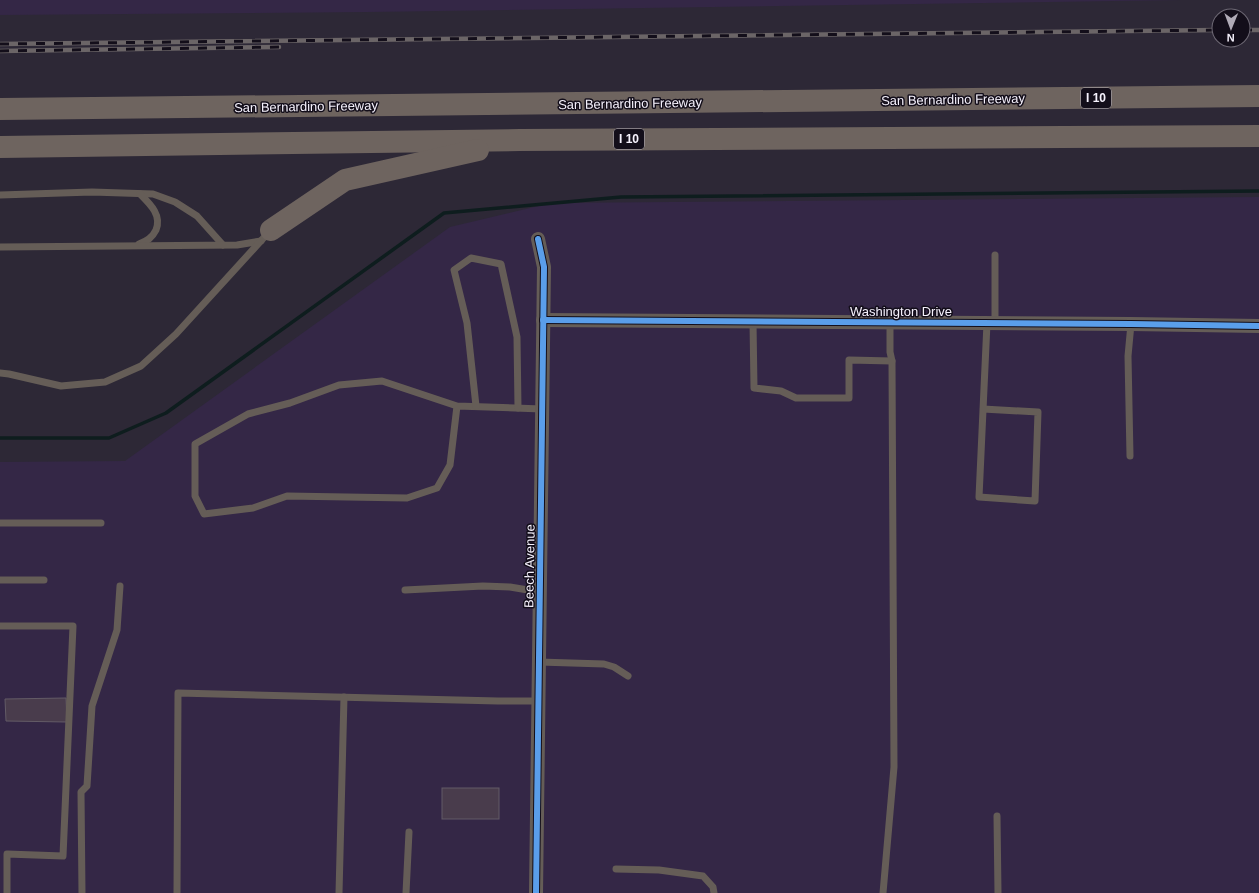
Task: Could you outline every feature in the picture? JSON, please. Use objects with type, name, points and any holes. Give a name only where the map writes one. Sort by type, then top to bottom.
[{"type":"highway","name":"San Bernardino Freeway","points":[[0,109],[1259,96]]},
{"type":"highway","name":"I 10","points":[[0,147],[520,140],[1259,136]]},
{"type":"highway","points":[[266,235],[345,180],[520,140]]},
{"type":"street","name":"Beech Avenue","points":[[536,893],[544,268],[538,239]]},
{"type":"street","name":"Washington Drive","points":[[543,320],[1259,326]]},
{"type":"lane","points":[[0,195],[92,192],[152,194],[175,202],[197,216],[223,245]]},
{"type":"lane","points":[[133,246],[148,240],[158,224],[157,216],[151,205],[140,194]]},
{"type":"lane","points":[[0,247],[237,245],[266,235]]},
{"type":"lane","points":[[0,373],[61,386],[105,382],[141,366],[176,334],[266,235]]},
{"type":"lane","points":[[983,409],[1038,412],[1035,501],[979,497],[983,409],[991,323],[995,254]]},
{"type":"lane","points":[[476,406],[467,323],[454,270],[472,258],[501,264],[517,337],[518,408]]},
{"type":"lane","points":[[753,322],[754,388],[781,391],[796,398],[849,398],[849,360],[892,361]]},
{"type":"lane","points":[[883,893],[894,767],[892,361],[890,352],[890,322]]},
{"type":"lane","points":[[1130,456],[1128,356],[1131,324]]},
{"type":"lane","points":[[457,406],[450,465],[437,488],[407,498],[288,496],[253,508],[204,514],[195,496],[195,444],[248,414],[290,403],[339,386],[382,381],[457,406],[542,409]]},
{"type":"lane","points":[[0,523],[101,523]]},
{"type":"lane","points":[[0,580],[44,580]]},
{"type":"lane","points":[[82,893],[81,792],[87,786],[92,706],[117,630],[120,586]]},
{"type":"lane","points":[[405,590],[483,586],[510,587],[540,592]]},
{"type":"lane","points":[[0,626],[73,626],[63,856],[7,854],[7,893]]},
{"type":"lane","points":[[539,662],[604,664],[614,667],[628,676]]},
{"type":"lane","points":[[177,893],[178,693],[539,701]]},
{"type":"lane","points":[[339,893],[344,697]]},
{"type":"lane","points":[[997,816],[998,893]]},
{"type":"lane","points":[[406,893],[409,832]]},
{"type":"lane","points":[[616,869],[659,870],[703,876],[713,887],[714,893]]},
{"type":"shaded area","points":[[0,0],[1181,0],[368,12],[0,15]]},
{"type":"shaded area","points":[[1259,197],[1259,893],[0,893],[0,462],[125,461],[450,227],[551,203]]},
{"type":"building","points":[[66,698],[67,722],[6,721],[5,699]]},
{"type":"building","points":[[442,788],[499,788],[499,819],[442,819]]},
{"type":"waterway","points":[[0,438],[109,438],[166,413],[444,213],[621,197],[1259,191]]},
{"type":"railway","points":[[0,44],[1211,30]]},
{"type":"railway","points":[[1251,30],[1259,30]]},
{"type":"railway","points":[[0,51],[279,47]]},
{"type":"cycle path","points":[[536,893],[544,267],[538,239]]},
{"type":"cycle path","points":[[543,320],[1259,326]]}]
